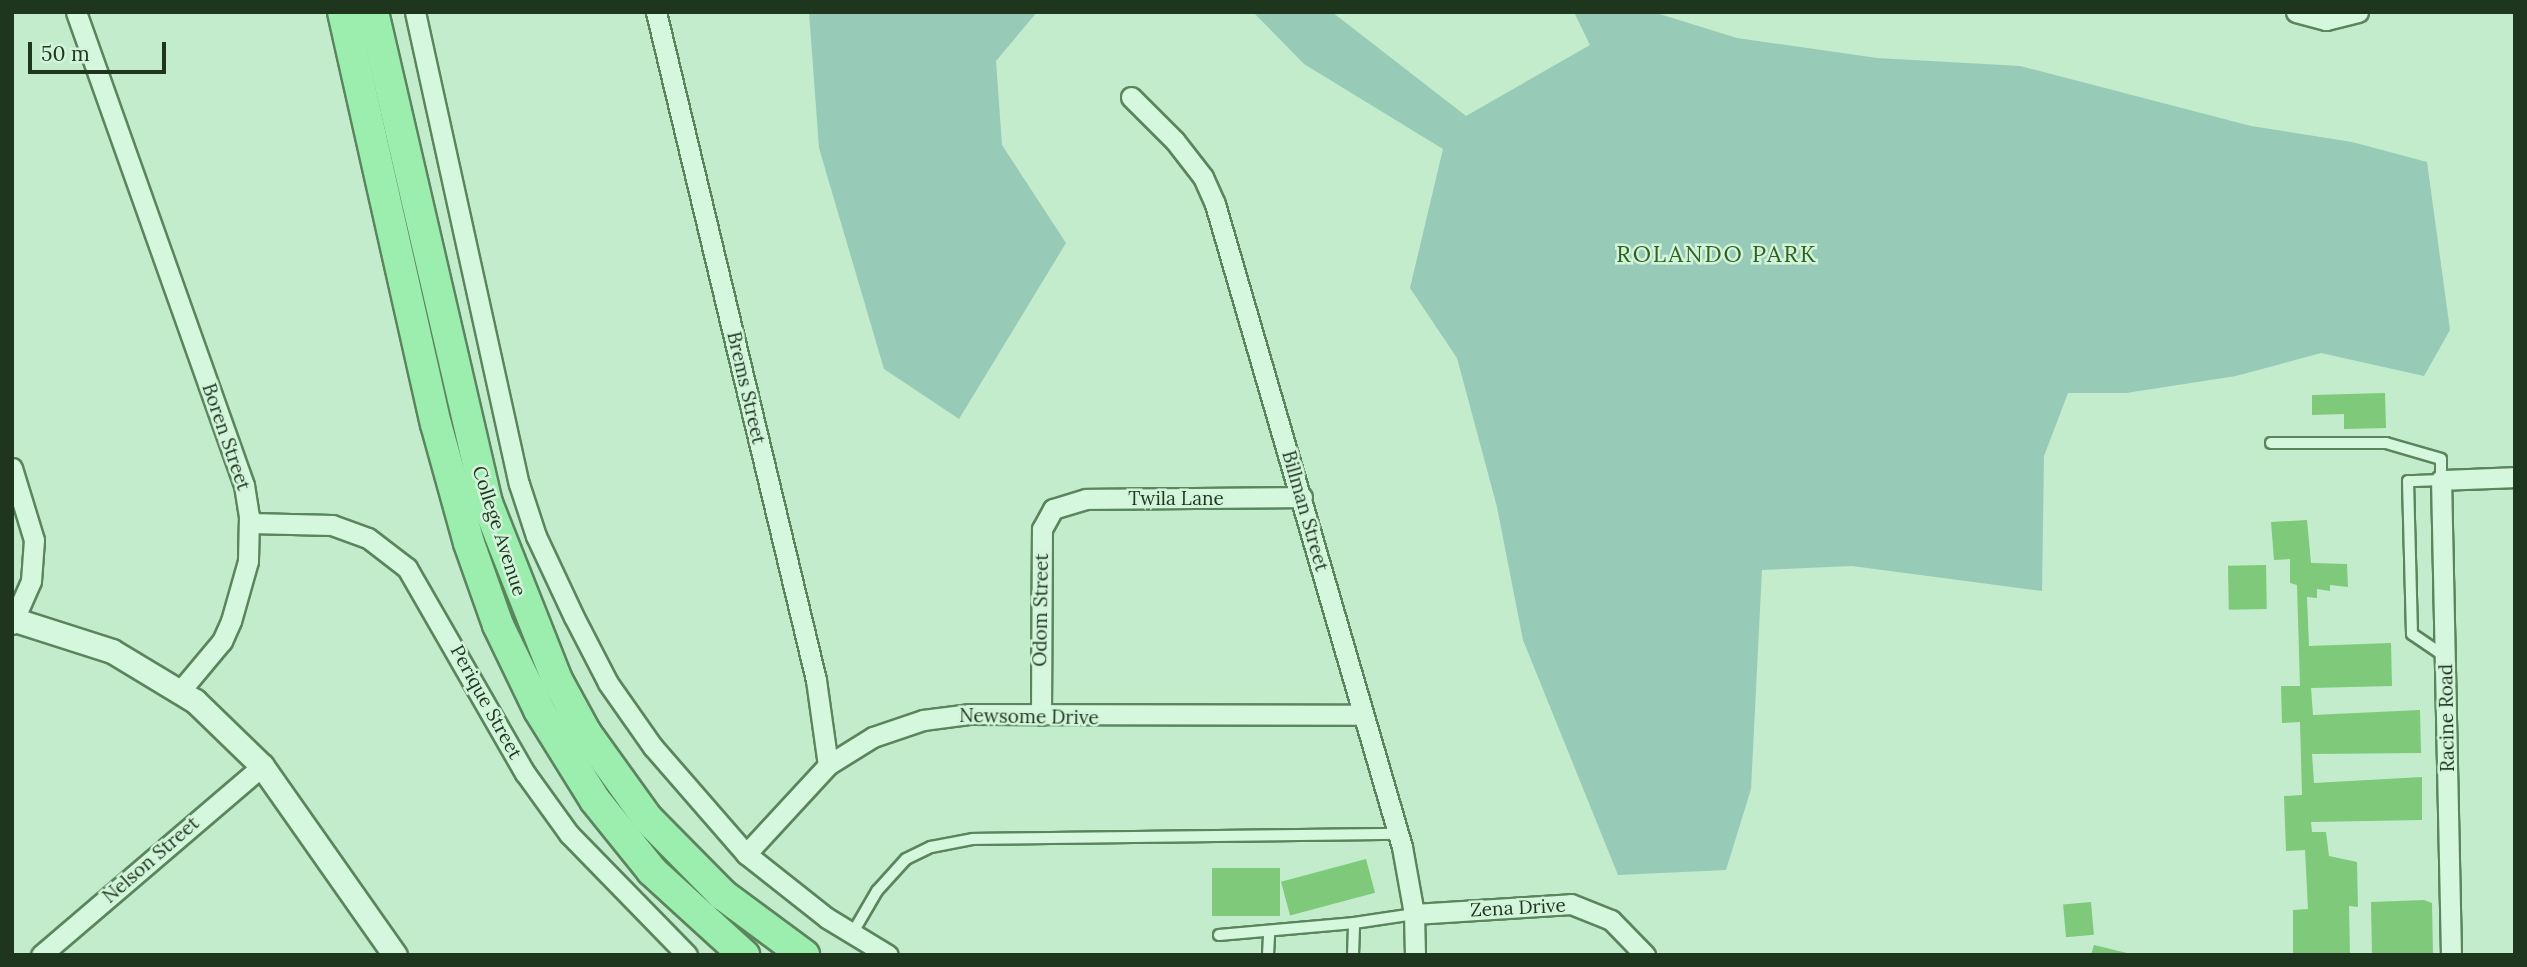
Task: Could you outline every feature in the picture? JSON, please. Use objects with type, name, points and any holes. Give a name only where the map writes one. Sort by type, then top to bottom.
[{"type":"main road","name":"College Avenue","points":[[343,12],[436,424],[469,543],[498,625],[539,710],[595,800],[652,871],[744,955]]},
{"type":"main road","name":"College Avenue","points":[[373,12],[487,503],[556,680],[586,733],[647,818],[723,895],[804,955]]},
{"type":"street","name":"Boren Street","points":[[76,12],[244,485],[250,523],[245,574],[231,621],[222,641],[181,690]]},
{"type":"street","points":[[415,12],[519,484],[536,536],[608,683],[653,747],[746,855],[852,934],[888,955]]},
{"type":"street","name":"Brems Street","points":[[656,12],[816,680],[828,765]]},
{"type":"street","points":[[2296,12],[2326,20],[2358,13]]},
{"type":"street","name":"Billman Street","points":[[1131,97],[1175,141],[1203,177],[1215,204],[1398,834],[1414,915],[1415,955]]},
{"type":"street","points":[[12,468],[34,540],[31,581],[13,621],[89,640],[181,690],[261,766],[384,951]]},
{"type":"street","points":[[2441,480],[2515,477]]},
{"type":"street","name":"Racine Road","points":[[2441,480],[2452,955]]},
{"type":"street","name":"Twila Lane","points":[[1053,509],[1086,499],[1302,496]]},
{"type":"street","name":"Odom Street","points":[[1041,715],[1042,528],[1053,509]]},
{"type":"street","name":"Perique Street","points":[[250,523],[332,525],[368,538],[401,562],[418,581],[525,773],[569,834],[676,952]]},
{"type":"street","name":"Newsome Drive","points":[[746,855],[828,765],[873,737],[923,720],[969,714],[1363,715]]},
{"type":"street","name":"Nelson Street","points":[[41,955],[261,766]]},
{"type":"street","name":"Zena Drive","points":[[1414,915],[1571,904],[1611,920],[1646,955]]},
{"type":"lane","points":[[2271,443],[2386,443],[2441,459],[2441,480],[2408,481],[2412,634],[2446,657]]},
{"type":"lane","points":[[852,934],[877,891],[906,859],[931,847],[973,839],[1398,834]]},
{"type":"lane","points":[[1219,935],[1269,934],[1414,915]]},
{"type":"lane","points":[[1353,955],[1354,923]]},
{"type":"lane","points":[[1268,955],[1269,934]]},
{"type":"green space","points":[[809,12],[1037,12],[996,61],[1002,145],[1066,243],[959,419],[884,369],[819,148]]},
{"type":"green space","points":[[1253,12],[1332,12],[1466,116],[1590,45],[1574,12],[1653,12],[1737,38],[1877,58],[2020,66],[2251,126],[2352,142],[2427,162],[2450,330],[2424,376],[2321,353],[2236,376],[2126,393],[2068,393],[2044,456],[2042,591],[1852,566],[1762,570],[1751,789],[1726,870],[1618,875],[1523,640],[1497,507],[1457,358],[1410,288],[1443,149],[1304,64]]},
{"type":"building","points":[[2385,393],[2386,428],[2344,429],[2344,414],[2312,415],[2312,395]]},
{"type":"building","points":[[2307,520],[2311,563],[2347,564],[2348,587],[2330,585],[2330,591],[2317,589],[2317,598],[2307,597],[2309,646],[2391,643],[2392,686],[2311,688],[2313,715],[2420,710],[2421,753],[2312,754],[2314,783],[2422,777],[2422,820],[2311,822],[2312,832],[2326,832],[2329,856],[2357,862],[2358,907],[2349,906],[2350,954],[2293,955],[2293,910],[2308,909],[2305,850],[2286,851],[2284,796],[2302,795],[2300,722],[2282,723],[2281,686],[2300,686],[2297,585],[2290,583],[2290,559],[2274,560],[2271,522]]},
{"type":"building","points":[[2266,565],[2267,609],[2229,610],[2228,566]]},
{"type":"building","points":[[1366,859],[1375,893],[1290,916],[1281,882]]},
{"type":"building","points":[[1212,868],[1280,868],[1280,916],[1212,916]]},
{"type":"building","points":[[2424,900],[2432,903],[2433,955],[2372,955],[2371,902]]},
{"type":"building","points":[[2091,902],[2094,935],[2066,937],[2063,904]]},
{"type":"building","points":[[2094,945],[2131,954],[2091,955]]},
{"type":"district","name":"ROLANDO PARK","points":[[1717,254]]}]
